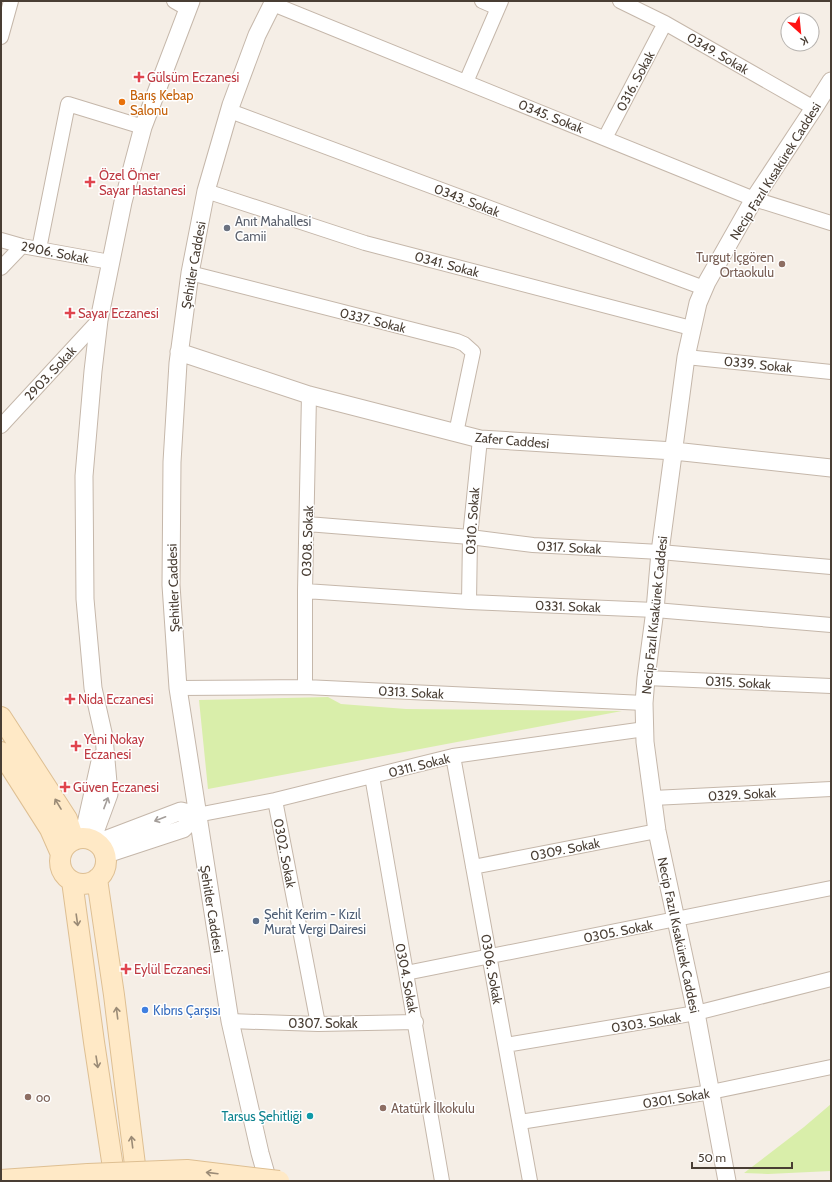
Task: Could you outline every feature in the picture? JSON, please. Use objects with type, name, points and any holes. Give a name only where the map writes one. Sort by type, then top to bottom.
[{"type":"main road","points":[[1,717],[85,845]]},
{"type":"main road","points":[[1,752],[50,829],[85,845],[105,860],[103,870],[97,879],[84,883],[72,881],[63,872],[60,860],[85,845]]},
{"type":"main road","points":[[97,879],[114,995],[137,1181]]},
{"type":"main road","points":[[72,881],[115,1181]]},
{"type":"main road","points":[[1,1180],[88,1174],[187,1170],[279,1181]]},
{"type":"street","points":[[1,37],[11,1]]},
{"type":"street","points":[[466,82],[500,4],[482,1]]},
{"type":"street","name":"0349. Sokak","points":[[620,1],[665,23],[814,108]]},
{"type":"street","name":"0345. Sokak","points":[[273,2],[754,199],[831,223]]},
{"type":"street","name":"Şehitler Caddesi","points":[[268,1181],[260,1153],[230,1021],[178,688],[171,585],[172,462],[179,352],[190,273],[206,191],[230,111],[257,35],[273,2]]},
{"type":"street","points":[[85,845],[110,794],[104,737],[93,688],[84,592],[84,476],[98,320],[123,202],[143,127],[184,4]]},
{"type":"street","name":"0316. Sokak","points":[[605,138],[665,23]]},
{"type":"street","name":"Necip Fazıl Kısakürek Caddesi","points":[[727,1181],[696,1013],[657,831],[644,730],[646,678],[655,610],[660,552],[686,356],[691,328],[698,303],[704,288],[754,199],[831,81]]},
{"type":"street","points":[[39,250],[68,104],[143,127]]},
{"type":"street","name":"0343. Sokak","points":[[230,111],[704,288]]},
{"type":"street","name":"0341. Sokak","points":[[206,191],[365,243],[691,328]]},
{"type":"street","name":"2906. Sokak","points":[[1,240],[39,250],[110,262]]},
{"type":"street","points":[[1,268],[22,246]]},
{"type":"street","name":"0337. Sokak","points":[[190,273],[450,339],[464,344],[473,352],[456,433]]},
{"type":"street","name":"2903. Sokak","points":[[1,426],[98,320]]},
{"type":"street","name":"Zafer Caddesi","points":[[179,352],[309,395],[480,439],[674,451],[831,468]]},
{"type":"street","name":"0339. Sokak","points":[[686,356],[831,372]]},
{"type":"street","name":"0308. Sokak","points":[[305,687],[305,591],[309,395]]},
{"type":"street","name":"0310. Sokak","points":[[469,602],[470,537],[480,439]]},
{"type":"street","name":"0317. Sokak","points":[[307,524],[470,537],[533,545],[660,552],[831,567]]},
{"type":"street","name":"0331. Sokak","points":[[305,591],[469,602],[655,610],[831,625]]},
{"type":"street","name":"0315. Sokak","points":[[646,678],[831,686]]},
{"type":"street","name":"0313. Sokak","points":[[178,688],[305,687],[644,703]]},
{"type":"street","name":"0311. Sokak","points":[[197,815],[275,800],[453,756],[644,730]]},
{"type":"street","name":"0306. Sokak","points":[[453,756],[530,1181]]},
{"type":"street","name":"0304. Sokak","points":[[372,776],[406,973],[416,1022],[442,1181]]},
{"type":"street","name":"0329. Sokak","points":[[653,798],[831,790]]},
{"type":"street","name":"0302. Sokak","points":[[275,800],[318,1024]]},
{"type":"street","points":[[85,845],[183,829],[197,815]]},
{"type":"street","name":"0309. Sokak","points":[[473,868],[657,831]]},
{"type":"street","name":"0305. Sokak","points":[[406,973],[831,888]]},
{"type":"street","name":"0303. Sokak","points":[[506,1045],[696,1013],[831,979]]},
{"type":"street","name":"0307. Sokak","points":[[230,1021],[318,1024],[416,1022]]},
{"type":"street","name":"0301. Sokak","points":[[520,1122],[711,1092],[831,1067]]},
{"type":"green space","points":[[328,697],[341,704],[406,709],[622,711],[208,789],[199,700]]},
{"type":"green space","points":[[831,1104],[831,1171],[768,1174],[744,1173],[804,1127]]},
{"type":"place","name":"Gülsüm Eczanesi","points":[[139,77]]},
{"type":"place","name":"Barış Kebap Salonu","points":[[122,102]]},
{"type":"place","name":"Özel Ömer Sayar Hastanesi","points":[[90,182]]},
{"type":"place","name":"Anıt Mahallesi Camii","points":[[227,228]]},
{"type":"place","name":"Turgut İçgören Ortaokulu","points":[[782,264]]},
{"type":"place","name":"Sayar Eczanesi","points":[[70,313]]},
{"type":"place","name":"Nida Eczanesi","points":[[70,699]]},
{"type":"place","name":"Yeni Nokay Eczanesi","points":[[76,746]]},
{"type":"place","name":"Güven Eczanesi","points":[[65,787]]},
{"type":"place","name":"Şehit Kerim - Kızıl Murat Vergi Dairesi","points":[[256,921]]},
{"type":"place","name":"Eylül Eczanesi","points":[[126,969]]},
{"type":"place","name":"Kıbrıs Çarşısı","points":[[145,1010]]},
{"type":"place","name":"oo","points":[[28,1097]]},
{"type":"place","name":"Atatürk İlkokulu","points":[[383,1108]]},
{"type":"place","name":"Tarsus Şehitliği","points":[[310,1116]]}]
